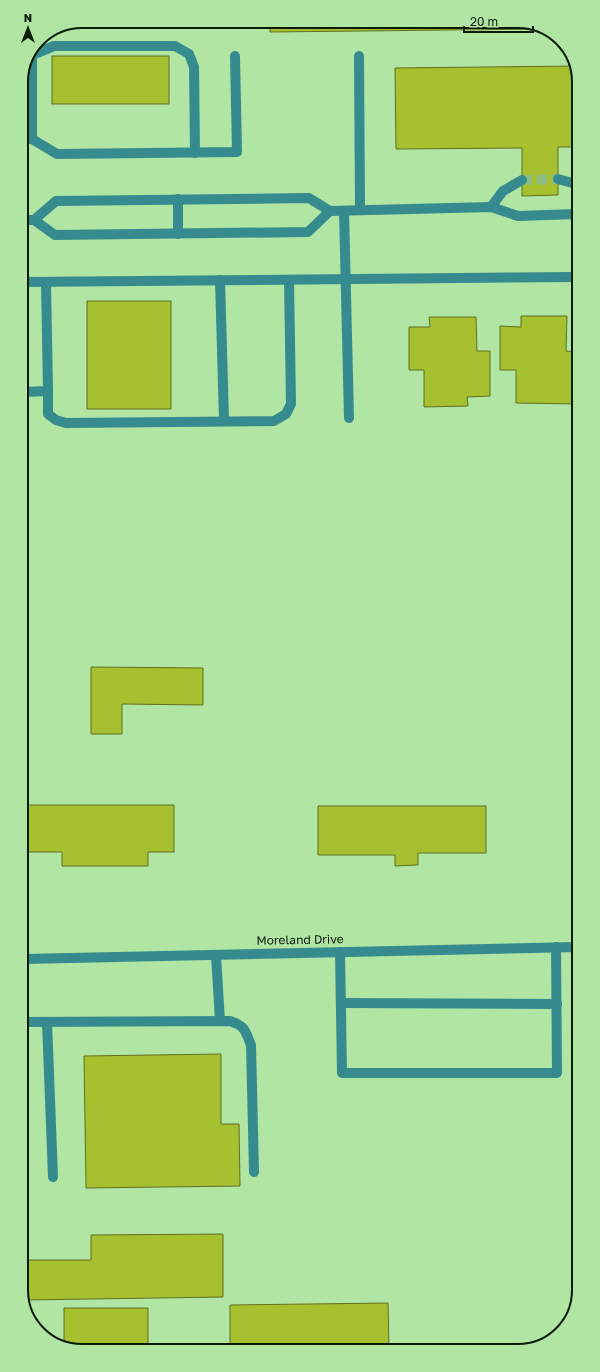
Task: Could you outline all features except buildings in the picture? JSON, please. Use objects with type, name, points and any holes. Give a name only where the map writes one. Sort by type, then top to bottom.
[{"type":"street","points":[[36,53],[54,46],[175,46],[189,54],[194,67],[195,153]]},
{"type":"street","points":[[28,139],[32,139],[57,154],[237,152],[235,56]]},
{"type":"street","points":[[359,56],[360,210]]},
{"type":"street","points":[[32,63],[32,139]]},
{"type":"street","points":[[558,179],[572,183]]},
{"type":"street","points":[[492,207],[503,191],[522,180]]},
{"type":"street","points":[[34,220],[56,201],[178,199],[309,198],[330,211],[492,207],[518,216],[572,214]]},
{"type":"street","points":[[178,199],[178,234]]},
{"type":"street","points":[[28,220],[34,220],[55,235],[308,232],[330,211]]},
{"type":"street","points":[[344,211],[349,418]]},
{"type":"street","points":[[28,282],[572,277]]},
{"type":"street","points":[[220,280],[224,420]]},
{"type":"street","points":[[46,282],[48,414],[56,420],[66,423],[224,420],[274,421],[286,414],[291,404],[288,280]]},
{"type":"street","points":[[28,392],[48,391]]},
{"type":"street","points":[[340,952],[342,1073],[557,1073],[556,947]]},
{"type":"street","name":"Moreland Drive","points":[[28,959],[572,947]]},
{"type":"street","points":[[216,955],[220,1021]]},
{"type":"street","points":[[341,1002],[557,1004]]},
{"type":"street","points":[[28,1022],[230,1021],[240,1025],[252,1045],[254,1172]]},
{"type":"street","points":[[47,1022],[53,1177]]},
{"type":"tunnel","points":[[522,180],[558,179]]}]
